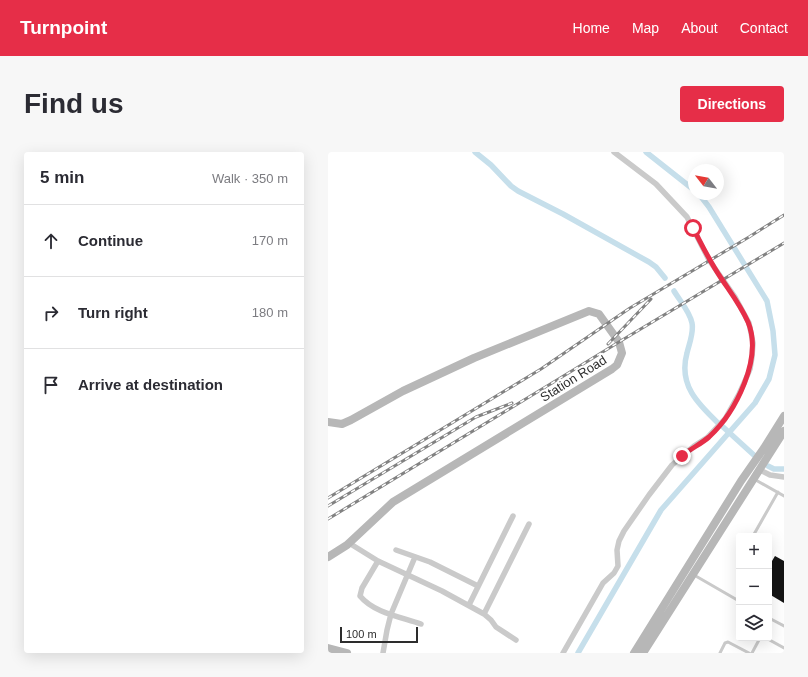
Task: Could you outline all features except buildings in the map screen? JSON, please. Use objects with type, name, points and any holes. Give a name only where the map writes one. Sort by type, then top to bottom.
[{"type":"street","points":[[562,653],[603,583],[616,570],[618,566],[617,550],[624,531],[672,465],[694,446],[708,437],[725,419],[745,381],[750,369],[752,357],[753,343],[749,323],[735,297],[709,260],[687,217],[656,184],[614,152]]},
{"type":"street","name":"Station Road","points":[[328,422],[342,424],[403,391],[474,358],[589,311],[599,314],[619,342],[622,354],[617,365],[612,370],[393,502],[349,543],[328,557]]},
{"type":"street","points":[[634,653],[736,488],[784,416]]},
{"type":"street","points":[[643,653],[738,501],[754,480],[784,431]]},
{"type":"street","points":[[760,470],[770,475],[784,477]]},
{"type":"street","points":[[469,605],[514,516]]},
{"type":"street","points":[[484,614],[529,524]]},
{"type":"street","points":[[349,543],[378,561],[469,605],[484,614],[491,620],[496,628],[516,640]]},
{"type":"street","points":[[396,550],[444,569],[478,586]]},
{"type":"street","points":[[383,653],[391,614],[415,557]]},
{"type":"street","points":[[378,561],[362,588],[360,596],[369,605],[421,624]]},
{"type":"street","points":[[328,648],[347,653]]},
{"type":"lane","points":[[754,480],[784,496]]},
{"type":"lane","points":[[756,533],[778,492]]},
{"type":"lane","points":[[693,575],[736,599]]},
{"type":"lane","points":[[772,620],[784,626]]},
{"type":"lane","points":[[720,653],[725,643],[728,642],[751,653],[758,641]]},
{"type":"lane","points":[[771,641],[784,648]]},
{"type":"waterway","points":[[475,152],[518,191],[563,214],[649,262],[656,267],[665,278]]},
{"type":"waterway","points":[[646,152],[688,185]]},
{"type":"waterway","points":[[578,653],[661,510],[755,403],[769,379],[775,355],[773,331],[767,301],[704,200]]},
{"type":"waterway","points":[[674,291],[687,311],[692,323],[692,335],[685,364],[685,375],[688,384],[697,401],[719,424]]},
{"type":"waterway","points":[[722,426],[756,457]]},
{"type":"waterway","points":[[768,466],[774,469],[784,469]]},
{"type":"railway","points":[[328,498],[541,369],[630,308],[784,215]]},
{"type":"railway","points":[[328,519],[784,243]]},
{"type":"railway","points":[[608,344],[651,299]]},
{"type":"railway","points":[[328,506],[476,417],[512,403]]},
{"type":"route","points":[[682,456],[708,437],[725,419],[739,394],[750,369],[753,343],[749,323],[742,309],[709,260],[693,228]]}]
